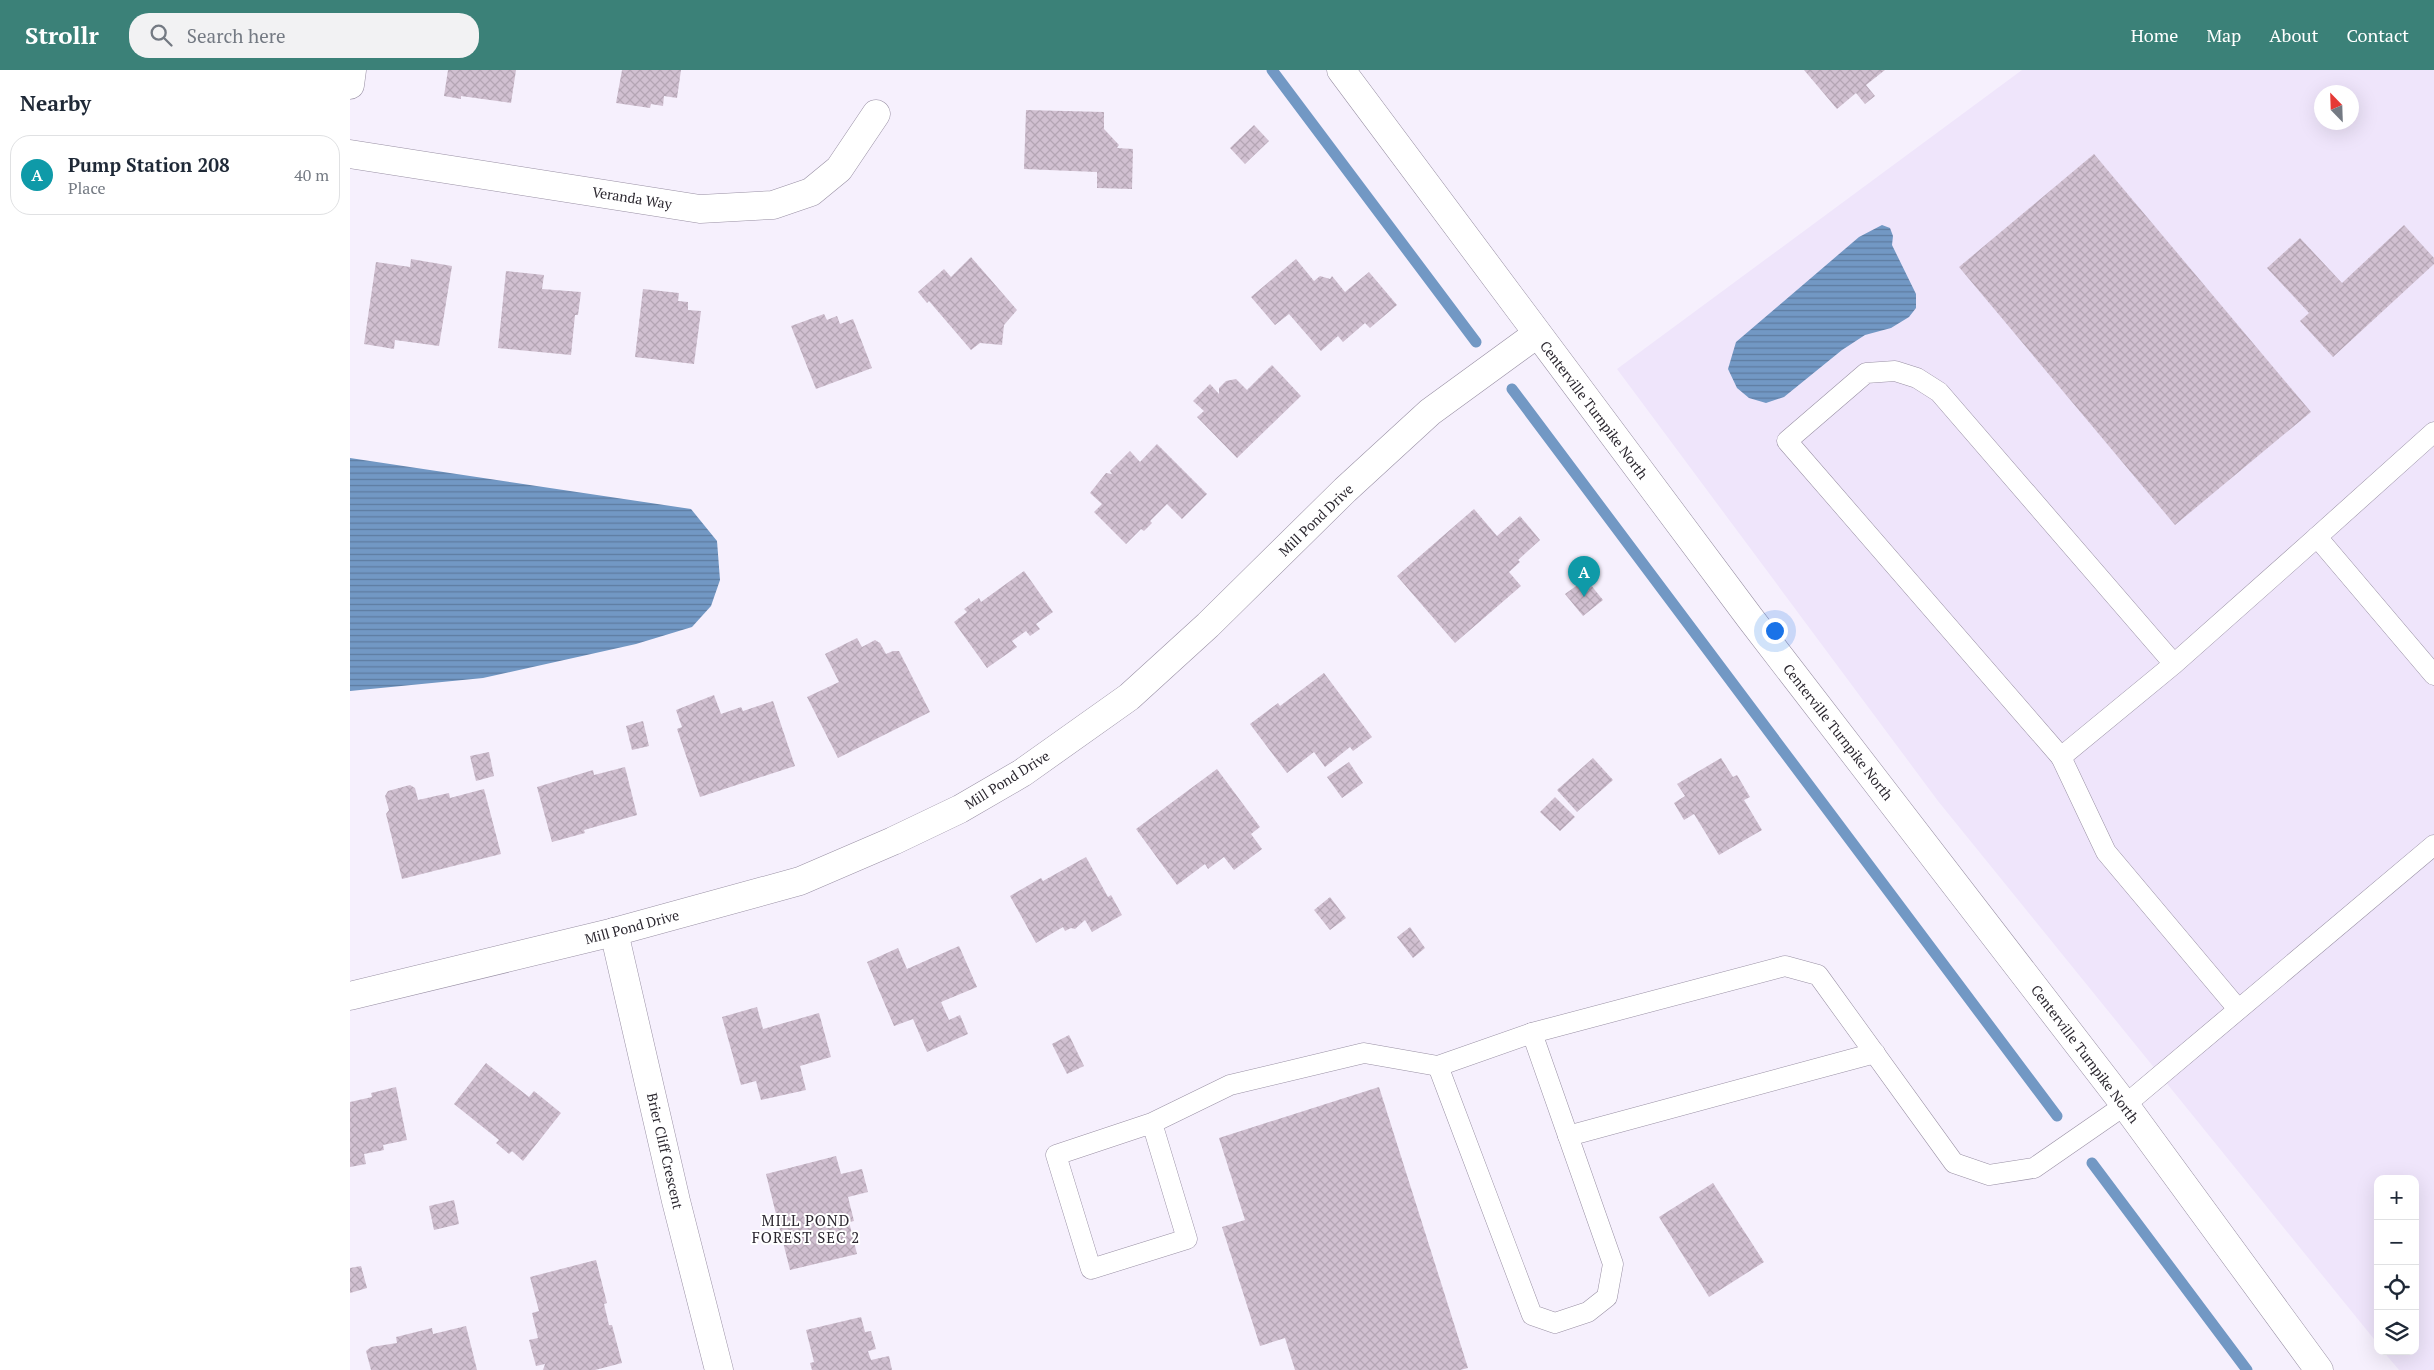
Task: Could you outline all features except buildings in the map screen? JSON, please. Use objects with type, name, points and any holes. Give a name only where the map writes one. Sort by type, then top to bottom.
[{"type":"street","points":[[350,85],[352,70]]},
{"type":"street","name":"Centerville Turnpike North","points":[[1341,70],[1750,618],[2125,1105],[2319,1370]]},
{"type":"street","name":"Veranda Way","points":[[350,154],[700,209],[773,205],[810,192],[839,169],[876,114]]},
{"type":"street","name":"Mill Pond Drive","points":[[350,996],[614,932],[800,881],[894,841],[960,809],[1022,773],[1129,697],[1208,625],[1345,490],[1430,412],[1537,334]]},
{"type":"street","name":"Brier Cliff Crescent","points":[[614,932],[676,1201],[719,1370]]},
{"type":"lane","points":[[2174,664],[1939,392],[1917,378],[1895,371],[1866,372],[1787,441],[2061,757],[2106,852],[2238,1009]]},
{"type":"lane","points":[[2061,757],[2174,664],[2434,432]]},
{"type":"lane","points":[[2317,537],[2434,675]]},
{"type":"lane","points":[[1152,1123],[1187,1239],[1091,1268],[1056,1155],[1152,1123],[1230,1084],[1364,1053],[1438,1066],[1532,1033],[1785,966],[1818,975],[1954,1163],[1989,1175],[2034,1168],[2125,1105],[2434,845]]},
{"type":"lane","points":[[1438,1066],[1532,1315],[1555,1323],[1588,1312],[1607,1297],[1613,1264],[1532,1033]]},
{"type":"lane","points":[[1568,1136],[1874,1053]]},
{"type":"shaded area","points":[[2022,70],[2434,70],[2434,1370],[2399,1370],[2386,1355],[2419,1355],[2419,1175],[2374,1175],[2374,1339],[1938,801],[1617,369]]},
{"type":"water","points":[[1882,225],[1890,228],[1893,236],[1892,245],[1916,294],[1916,308],[1909,317],[1891,328],[1865,335],[1842,350],[1784,397],[1766,403],[1749,398],[1737,388],[1728,369],[1736,342],[1859,237]]},
{"type":"water","points":[[350,458],[691,509],[717,541],[720,580],[711,606],[692,627],[636,644],[483,678],[350,691]]},
{"type":"waterway","points":[[1272,70],[1476,342]]},
{"type":"waterway","points":[[1512,389],[2057,1116]]},
{"type":"waterway","points":[[2092,1163],[2247,1370]]},
{"type":"place","name":"Pump Station 208","points":[[1584,597]]},
{"type":"district","name":"MILL POND FOREST SEC 2","points":[[806,1230]]}]
